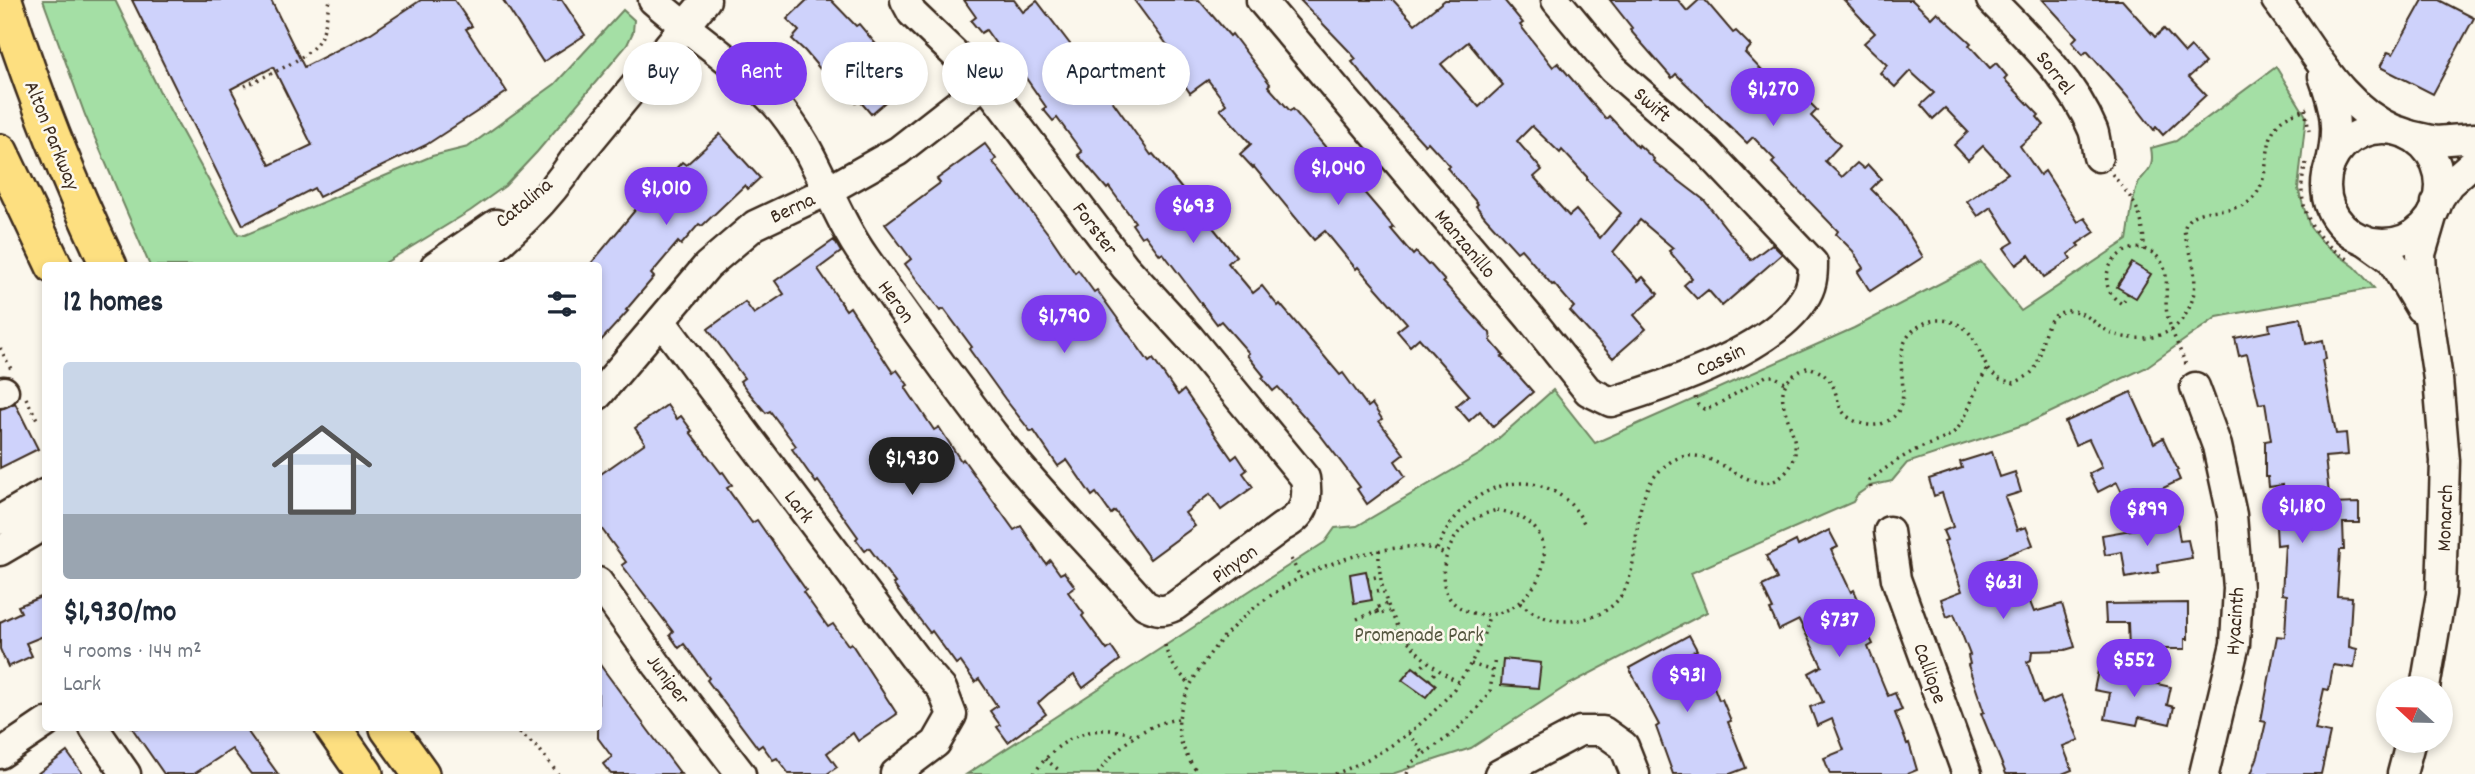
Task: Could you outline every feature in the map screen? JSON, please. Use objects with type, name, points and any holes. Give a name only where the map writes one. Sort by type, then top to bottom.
[{"type":"main road","name":"Alton Parkway","points":[[4,0],[42,108],[107,262]]},
{"type":"main road","points":[[0,152],[52,262]]},
{"type":"main road","points":[[335,731],[365,774]]},
{"type":"main road","points":[[390,731],[421,774]]},
{"type":"street","name":"Heron","points":[[653,0],[741,71],[795,128],[863,255],[997,439],[1145,605]]},
{"type":"street","name":"Catalina","points":[[478,262],[532,214],[556,188],[574,160],[706,0]]},
{"type":"street","name":"Forster","points":[[905,0],[912,13],[942,42]]},
{"type":"street","name":"Manzanillo","points":[[1261,0],[1530,318],[1588,391]]},
{"type":"street","name":"Swift","points":[[1556,0],[1613,69],[1708,152],[1813,263]]},
{"type":"street","name":"Sorrel","points":[[1991,0],[2040,50],[2077,99],[2094,132],[2098,157]]},
{"type":"street","points":[[2276,0],[2334,81],[2360,109],[2424,146],[2435,163],[2440,183],[2435,208]]},
{"type":"street","points":[[2308,45],[2331,97],[2336,123],[2336,138],[2318,163]]},
{"type":"street","name":"Berna","points":[[602,390],[707,266],[755,225],[827,191],[898,151],[957,105]]},
{"type":"street","name":"Forster","points":[[1002,105],[1125,267],[1189,337],[1295,464],[1305,478],[1307,493]]},
{"type":"street","points":[[2318,163],[2358,135],[2378,129],[2436,141],[2475,138]]},
{"type":"street","name":"Catalina","points":[[441,262],[505,218],[574,160]]},
{"type":"street","points":[[2318,163],[2333,213],[2358,251],[2402,239],[2420,229],[2449,184],[2475,161]]},
{"type":"street","name":"Monarch","points":[[2427,676],[2441,594],[2446,502],[2443,425],[2421,254],[2435,208]]},
{"type":"street","name":"Monarch","points":[[2358,251],[2382,251],[2398,267],[2418,301],[2432,348]]},
{"type":"street","name":"Cassin","points":[[1588,391],[1611,402],[1657,388],[1736,353],[1781,325],[1804,300],[1812,283],[1813,263]]},
{"type":"street","name":"Lark","points":[[661,321],[914,657],[942,689],[952,715],[936,743],[895,774]]},
{"type":"street","name":"Hyacinth","points":[[2195,387],[2217,446],[2232,515],[2238,588],[2235,644],[2204,774]]},
{"type":"street","name":"Pinyon","points":[[1145,605],[1156,611],[1165,611],[1175,606],[1294,521],[1303,512],[1307,493]]},
{"type":"street","points":[[0,520],[42,495]]},
{"type":"street","points":[[0,551],[42,526]]},
{"type":"street","name":"Calliope","points":[[1889,530],[1896,579],[1967,774]]},
{"type":"street","name":"Juniper","points":[[602,588],[741,774]]},
{"type":"street","points":[[0,754],[42,726]]},
{"type":"street","points":[[96,731],[126,774]]},
{"type":"street","points":[[1499,774],[1580,731],[1603,731],[1624,746],[1635,774]]},
{"type":"street","points":[[2402,774],[2408,753]]},
{"type":"path","points":[[244,86],[315,47],[322,36],[330,0]]},
{"type":"path","points":[[1520,603],[1531,613],[1567,622],[1602,614],[1623,591],[1632,574],[1636,537],[1646,491],[1654,477],[1678,458],[1692,455],[1717,461],[1755,482],[1770,482],[1782,477],[1796,455],[1797,443],[1784,410],[1782,397],[1786,383],[1795,372],[1809,367],[1819,371],[1834,388],[1836,401],[1849,419],[1864,425],[1877,425],[1892,419],[1900,410],[1904,398],[1900,357],[1903,344],[1911,332],[1923,323],[1936,320],[1953,322],[1966,328],[1976,339],[1989,369],[1998,378],[2014,383],[2028,377],[2035,368],[2046,326],[2067,311],[2095,320],[2107,331],[2121,336],[2150,338],[2172,329],[2178,325],[2185,313],[2195,285],[2196,272],[2185,228],[2190,218],[2202,212],[2236,209],[2250,202],[2264,179],[2275,127],[2283,119],[2316,104]]},
{"type":"path","points":[[2305,110],[2309,136]]},
{"type":"path","points":[[2098,157],[2137,206],[2144,232],[2144,250]]},
{"type":"path","points":[[2318,163],[2301,191],[2314,232],[2331,250],[2358,251]]},
{"type":"path","points":[[2128,293],[2122,304],[2111,297],[2106,280],[2118,255],[2137,248],[2159,257],[2168,285],[2166,303],[2172,329],[2195,387]]},
{"type":"path","points":[[1868,481],[1908,454],[1950,435],[1958,428],[1979,381],[1989,369]]},
{"type":"path","points":[[1687,375],[1698,405],[1704,409],[1713,407],[1766,376],[1774,376],[1786,383]]},
{"type":"path","points":[[1865,475],[1871,488]]},
{"type":"path","points":[[1437,550],[1461,510],[1482,495],[1507,483],[1532,483],[1554,491],[1570,502],[1585,525]]},
{"type":"path","points":[[1497,510],[1529,522],[1542,535],[1544,553],[1541,573],[1532,591],[1520,603],[1489,615],[1458,607],[1446,593],[1443,578],[1446,555],[1466,524],[1497,510]]},
{"type":"path","points":[[1200,774],[1186,754],[1179,737],[1178,719],[1191,685],[1213,648],[1233,626],[1261,603],[1301,578],[1347,557],[1414,546],[1437,550],[1446,555]]},
{"type":"path","points":[[1379,550],[1382,590],[1399,629],[1410,645],[1437,670],[1459,682]]},
{"type":"path","points":[[1291,559],[1301,578]]},
{"type":"path","points":[[1367,579],[1380,576]]},
{"type":"path","points":[[1370,592],[1382,590]]},
{"type":"path","points":[[1387,604],[1375,608],[1378,615],[1389,611]]},
{"type":"path","points":[[1357,619],[1377,611]]},
{"type":"path","points":[[1335,774],[1362,763],[1409,733],[1450,695],[1471,664],[1485,636],[1489,615]]},
{"type":"path","points":[[1383,640],[1399,629]]},
{"type":"path","points":[[1165,645],[1172,663],[1191,685]]},
{"type":"path","points":[[1407,774],[1411,763],[1454,733],[1477,709],[1490,691],[1495,658]]},
{"type":"path","points":[[1418,671],[1427,661]]},
{"type":"path","points":[[1471,664],[1493,671]]},
{"type":"path","points":[[1429,680],[1437,670]]},
{"type":"path","points":[[1098,774],[1106,761],[1136,736],[1161,721],[1178,719]]},
{"type":"path","points":[[1034,774],[1058,746],[1082,733],[1106,729],[1124,731],[1136,736]]},
{"type":"path","points":[[518,731],[539,749],[558,774]]},
{"type":"path","points":[[1409,733],[1424,754]]},
{"type":"path","points":[[1045,759],[1059,770]]},
{"type":"green space","points":[[43,0],[115,0],[159,90],[238,234],[245,235],[432,156],[468,147],[555,84],[623,10],[634,20],[633,32],[628,42],[623,42],[623,50],[505,186],[470,211],[387,262],[148,262],[85,115]]},
{"type":"green space","name":"Promenade Park","points":[[2276,67],[2306,116],[2298,189],[2310,227],[2324,244],[2355,267],[2374,288],[2217,317],[2145,368],[2026,424],[1907,463],[1892,481],[1870,486],[1857,495],[1853,502],[1691,573],[1707,612],[1568,685],[1471,748],[1392,774],[967,774],[1325,542],[1335,528],[1357,526],[1482,453],[1553,390],[1595,443],[1854,328],[1981,262],[2021,311],[2127,240],[2136,189],[2150,168],[2151,148],[2176,141]]},
{"type":"building","points":[[132,0],[271,0],[304,67],[371,33],[421,0],[454,0],[472,26],[466,29],[507,92],[426,145],[319,197],[314,188],[243,225]],"holes":[[[273,67],[312,145],[270,165],[231,89]]]},
{"type":"building","points":[[503,0],[562,0],[585,35],[543,62]]},
{"type":"building","points":[[807,0],[831,0],[856,26],[859,24],[874,42],[821,42],[821,70],[807,53],[807,42],[795,42],[792,39],[799,31],[787,19]]},
{"type":"building","points":[[964,0],[1014,0],[1023,12],[1037,1],[1068,42],[1042,42],[1042,101],[1028,81],[1028,42],[995,42],[986,30],[981,33],[971,21],[976,17]]},
{"type":"building","points":[[1134,0],[1199,0],[1230,36],[1232,34],[1270,84],[1268,86],[1290,111],[1293,109],[1394,228],[1391,229],[1413,255],[1416,252],[1430,264],[1490,333],[1491,341],[1504,356],[1502,357],[1533,392],[1493,427],[1480,411],[1469,421],[1456,406],[1469,395],[1419,338],[1410,346],[1397,331],[1407,323],[1358,267],[1356,269],[1325,231],[1314,240],[1254,167],[1240,154],[1251,144],[1220,109],[1226,104],[1208,80],[1190,93],[1190,42],[1165,42]]},
{"type":"building","points":[[1300,0],[1393,0],[1415,24],[1445,0],[1504,0],[1553,67],[1558,63],[1606,119],[1609,116],[1638,147],[1639,145],[1654,159],[1653,161],[1704,200],[1751,260],[1772,244],[1782,254],[1722,306],[1708,290],[1697,299],[1684,285],[1692,278],[1669,251],[1673,248],[1640,220],[1613,252],[1638,281],[1643,277],[1658,294],[1634,315],[1646,329],[1613,358],[1570,311],[1574,307],[1554,284],[1552,285],[1521,249],[1517,252],[1486,218],[1476,206],[1478,204],[1447,168],[1450,166],[1428,142],[1425,145],[1380,96],[1352,62],[1356,59]],"holes":[[[1468,42],[1503,85],[1479,107],[1441,64]],[[1532,126],[1560,153],[1562,150],[1587,180],[1621,213],[1600,238],[1576,210],[1569,216],[1534,177],[1542,170],[1517,141]]]},
{"type":"building","points":[[1610,0],[1678,0],[1687,11],[1699,0],[1705,0],[1733,33],[1736,31],[1751,46],[1745,53],[1766,75],[1755,87],[1777,107],[1787,96],[1796,105],[1804,97],[1817,110],[1811,116],[1840,145],[1825,161],[1842,177],[1857,163],[1864,169],[1868,165],[1881,179],[1871,189],[1897,215],[1923,257],[1870,291],[1858,272],[1863,268],[1853,251],[1836,234],[1838,231],[1772,163],[1775,160],[1753,137],[1747,143],[1676,74],[1672,78],[1630,30],[1632,28]]},
{"type":"building","points":[[1844,0],[1912,0],[1931,18],[1937,12],[1971,43],[1969,45],[1990,68],[1996,63],[2007,76],[2004,79],[2039,115],[2037,117],[2044,125],[2020,146],[2040,175],[2045,171],[2078,222],[2085,218],[2095,232],[2068,254],[2071,259],[2044,277],[2029,255],[2016,265],[2004,248],[2014,242],[1991,207],[1978,216],[1967,201],[2008,173],[1983,146],[1968,160],[1954,145],[1968,132],[1945,108],[1933,119],[1921,105],[1934,93],[1910,71],[1895,87],[1880,73],[1887,65],[1864,43],[1875,33]]},
{"type":"building","points":[[2043,0],[2122,0],[2155,37],[2164,29],[2185,53],[2191,47],[2205,63],[2189,77],[2206,95],[2163,135],[2156,127],[2154,130],[2087,51],[2083,55],[2072,42],[2077,37]]},
{"type":"building","points":[[2423,0],[2439,0],[2474,18],[2433,94],[2380,67],[2388,52],[2393,54]]},
{"type":"building","points":[[863,105],[882,105],[871,114]]},
{"type":"building","points":[[1045,105],[1115,105],[1151,155],[1153,154],[1169,173],[1236,256],[1228,263],[1253,293],[1262,286],[1340,375],[1343,373],[1368,407],[1372,404],[1382,419],[1379,421],[1404,454],[1395,461],[1405,476],[1367,504],[1357,489],[1360,487],[1318,432],[1278,387],[1273,391],[1247,355],[1249,353],[1221,321],[1217,324],[1163,253],[1160,255],[1145,235],[1141,237],[1132,224],[1135,222],[1109,187],[1107,189],[1078,155],[1082,152],[1057,118],[1053,121],[1043,109]]},
{"type":"building","points":[[720,134],[760,178],[748,189],[745,185],[702,226],[699,224],[681,245],[678,242],[651,274],[654,277],[626,310],[628,311],[602,340],[602,262],[592,262],[641,203],[649,210],[675,180],[670,175],[682,162],[686,165]]},
{"type":"building","points":[[985,144],[996,159],[993,162],[1075,273],[1078,270],[1094,292],[1097,290],[1149,362],[1153,359],[1178,395],[1184,390],[1232,459],[1237,455],[1247,470],[1243,473],[1253,487],[1221,510],[1210,494],[1185,513],[1195,526],[1150,559],[1115,511],[1111,514],[1096,493],[1092,496],[1067,460],[1058,466],[1034,431],[1031,432],[969,349],[972,347],[944,309],[940,311],[905,264],[911,259],[885,224],[940,183],[937,179]]},
{"type":"building","points":[[834,240],[841,252],[818,269],[846,310],[850,307],[893,373],[897,370],[908,385],[905,387],[934,430],[939,427],[961,461],[963,459],[1014,530],[1021,526],[1046,564],[1050,560],[1060,574],[1064,572],[1075,587],[1068,592],[1084,614],[1082,616],[1107,650],[1111,647],[1120,660],[1083,688],[1074,675],[1048,694],[1038,703],[1046,714],[1008,742],[990,711],[997,706],[979,679],[975,682],[960,661],[956,664],[904,599],[869,548],[865,551],[818,481],[816,483],[792,449],[796,446],[770,411],[766,413],[740,381],[744,378],[708,329],[745,302],[754,314],[784,294],[775,281]]},
{"type":"building","points":[[2132,263],[2151,274],[2136,298],[2117,287]]},
{"type":"building","points":[[2301,318],[2306,344],[2323,340],[2326,359],[2322,360],[2336,434],[2346,433],[2348,455],[2325,457],[2330,504],[2359,503],[2359,523],[2343,523],[2344,550],[2340,550],[2337,596],[2352,597],[2349,647],[2357,649],[2354,668],[2333,665],[2329,690],[2324,689],[2315,730],[2330,733],[2321,774],[2251,774],[2266,722],[2261,721],[2277,636],[2285,637],[2287,595],[2282,594],[2285,544],[2277,545],[2276,526],[2284,526],[2283,485],[2269,487],[2268,477],[2265,477],[2265,441],[2271,440],[2265,403],[2259,404],[2247,354],[2239,356],[2235,338],[2270,331],[2269,324]]},
{"type":"building","points":[[2131,392],[2154,443],[2163,438],[2180,480],[2128,505],[2117,482],[2098,492],[2089,474],[2102,467],[2089,439],[2075,445],[2065,422]]},
{"type":"building","points":[[15,403],[38,449],[0,468],[0,409]]},
{"type":"building","points":[[667,405],[677,419],[681,416],[692,431],[690,432],[732,485],[727,488],[752,523],[757,520],[806,590],[803,592],[828,627],[833,624],[848,645],[851,643],[897,714],[858,741],[853,733],[827,753],[837,767],[827,774],[789,774],[777,758],[773,760],[762,745],[758,748],[707,680],[709,678],[684,644],[679,648],[670,635],[673,632],[622,565],[626,562],[602,529],[602,473],[645,443],[635,428]]},
{"type":"building","points":[[1992,452],[2000,477],[2015,472],[2021,492],[2005,497],[2017,530],[2026,527],[2033,545],[1996,559],[2010,595],[2025,589],[2034,612],[2062,604],[2075,647],[2032,651],[2031,660],[2027,662],[2042,704],[2061,696],[2079,740],[2063,746],[2072,770],[2062,774],[2006,774],[1981,713],[1984,712],[1968,665],[1970,655],[1954,614],[1947,617],[1941,599],[1962,591],[1944,541],[1947,540],[1943,531],[1953,527],[1942,493],[1934,496],[1929,479],[1962,468],[1960,462]]},
{"type":"building","points":[[2177,522],[2180,541],[2188,540],[2192,558],[2158,564],[2159,572],[2126,578],[2122,552],[2105,555],[2102,535]]},
{"type":"building","points":[[1829,530],[1838,547],[1831,550],[1851,592],[1854,590],[1861,606],[1859,607],[1863,616],[1860,618],[1873,644],[1868,647],[1876,667],[1888,696],[1895,693],[1902,710],[1895,713],[1907,744],[1909,743],[1917,770],[1907,774],[1830,774],[1824,758],[1844,750],[1832,719],[1817,726],[1810,707],[1823,702],[1809,673],[1822,666],[1799,620],[1779,630],[1762,586],[1777,579],[1766,556],[1796,541],[1798,546]]},
{"type":"building","points":[[1366,571],[1372,600],[1354,603],[1350,574]]},
{"type":"building","points":[[42,597],[42,637],[26,643],[32,656],[8,667],[0,649],[0,622],[21,612],[18,606]]},
{"type":"building","points":[[2188,603],[2188,639],[2185,639],[2185,649],[2129,649],[2128,623],[2106,623],[2105,604]]},
{"type":"building","points":[[1689,635],[1697,650],[1685,655],[1704,691],[1714,687],[1719,700],[1722,699],[1746,768],[1730,774],[1673,774],[1656,727],[1659,725],[1629,668]]},
{"type":"building","points":[[1503,659],[1541,663],[1538,688],[1501,685]]},
{"type":"building","points":[[602,667],[681,774],[611,774],[603,764],[612,757],[598,738],[598,731],[602,731]]},
{"type":"building","points":[[1413,667],[1436,685],[1426,697],[1402,680]]},
{"type":"building","points":[[2098,671],[2171,687],[2167,705],[2174,707],[2170,724],[2139,717],[2137,725],[2105,719],[2110,693],[2094,690]]},
{"type":"building","points":[[134,731],[247,731],[278,774],[251,774],[232,749],[194,774],[164,774]]},
{"type":"building","points":[[67,752],[83,774],[37,774]]}]
